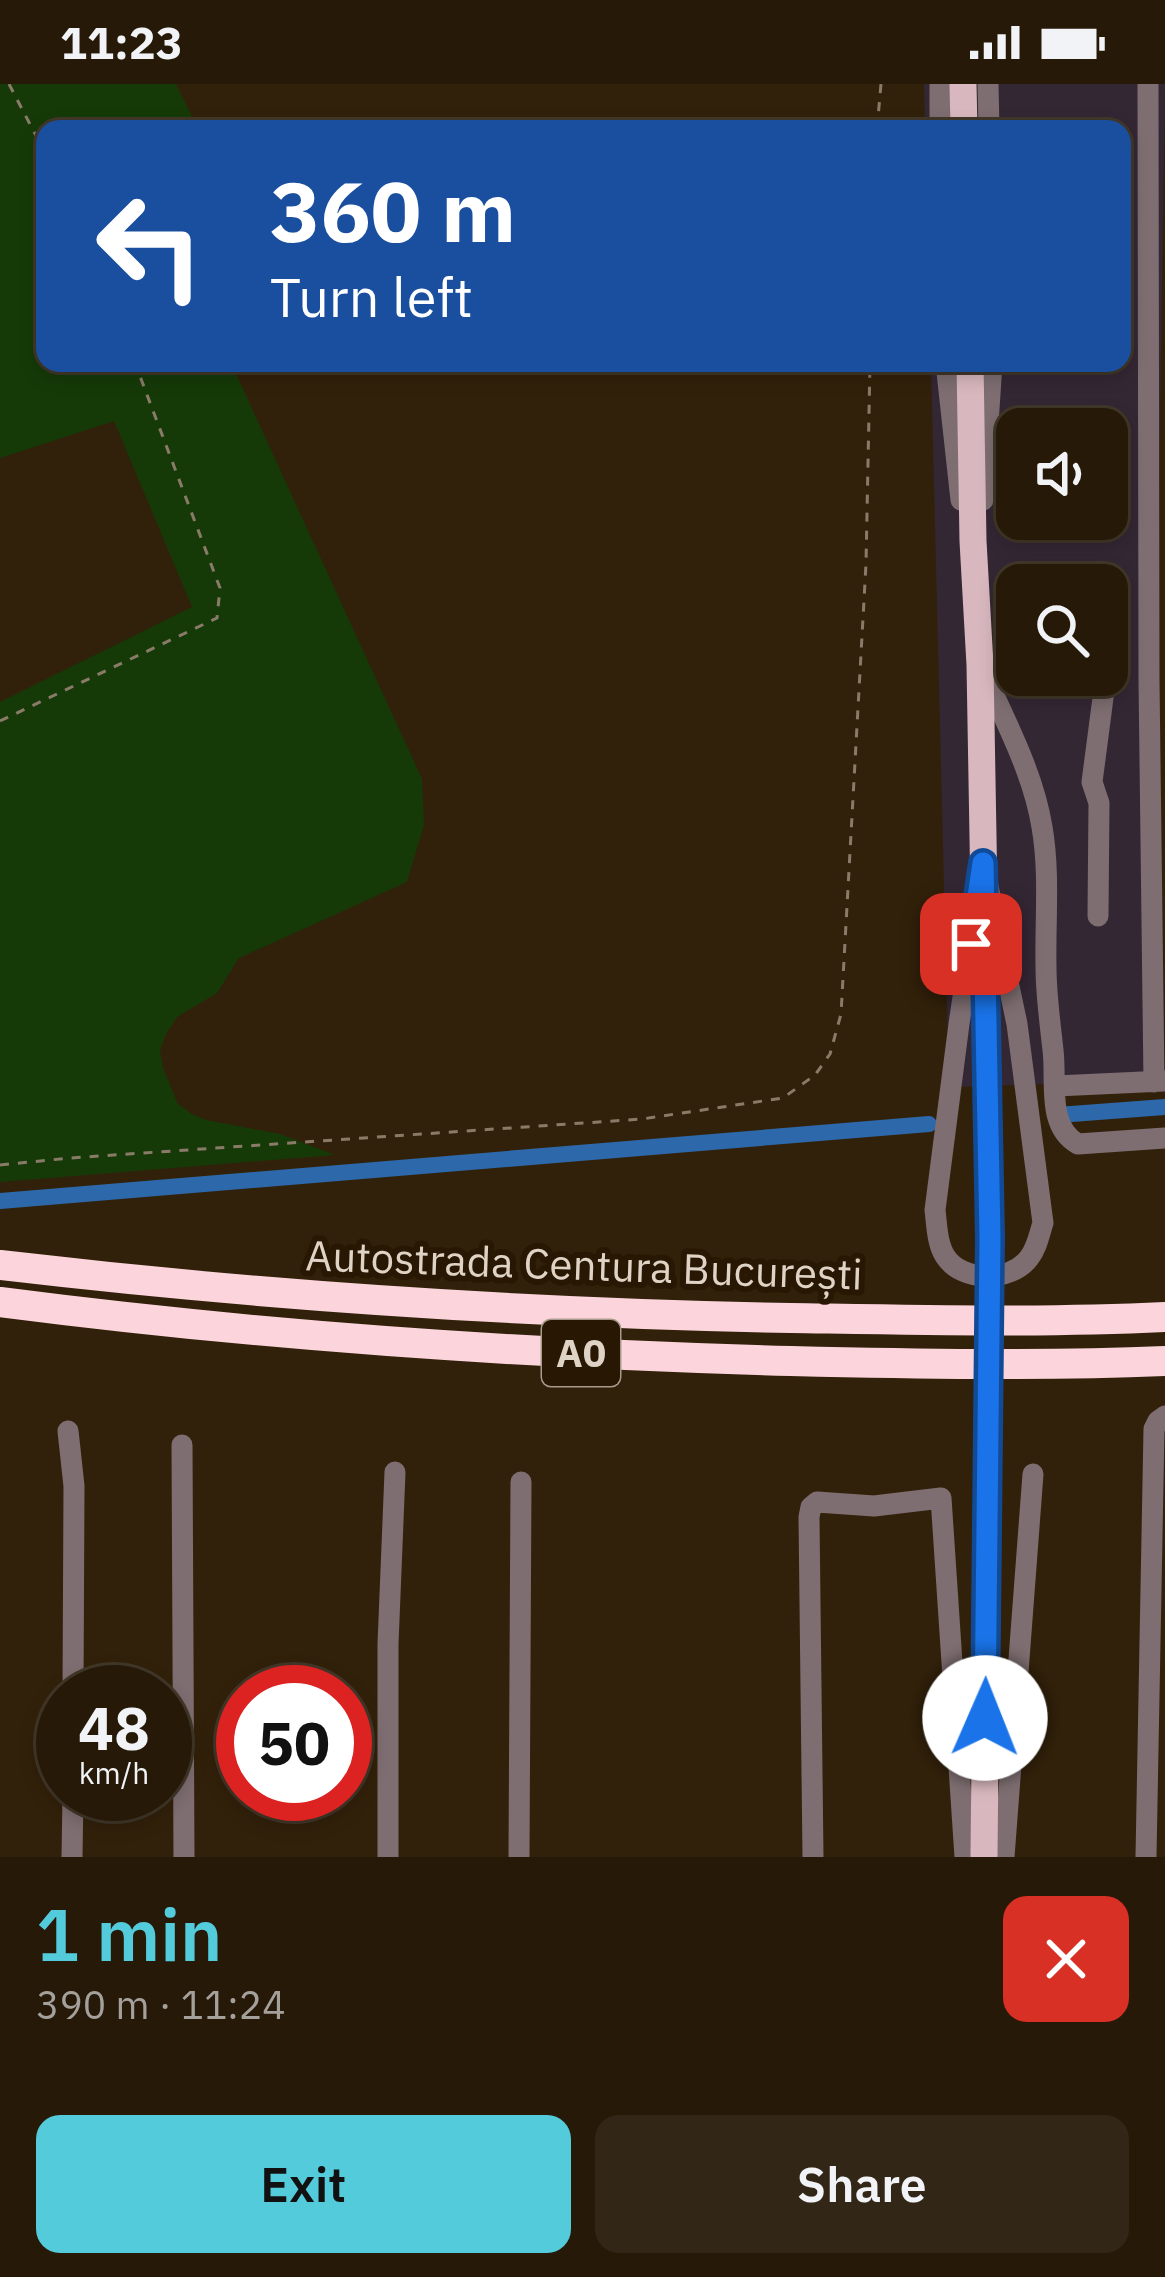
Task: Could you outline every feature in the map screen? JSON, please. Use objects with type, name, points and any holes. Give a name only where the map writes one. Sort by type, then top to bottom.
[{"type":"highway","name":"Autostrada Centura București","points":[[0,1265],[168,1284],[539,1310],[952,1321],[1165,1317]]},
{"type":"highway","name":"Autostrada Centura București","points":[[0,1302],[282,1332],[647,1357],[952,1365],[1165,1361]]},
{"type":"main road","points":[[963,84],[964,120]]},
{"type":"main road","points":[[970,372],[990,1238],[984,1857]]},
{"type":"street","points":[[940,84],[940,120]]},
{"type":"street","points":[[988,84],[989,120]]},
{"type":"street","points":[[1056,1086],[1159,1082],[1149,680],[1148,84]]},
{"type":"street","points":[[947,372],[963,515],[973,541]]},
{"type":"street","points":[[973,541],[982,514],[991,372]]},
{"type":"street","points":[[980,665],[1032,785],[1042,826],[1047,876],[1046,990],[1057,1121],[1078,1144],[1165,1138]]},
{"type":"street","points":[[1128,679],[1149,680]]},
{"type":"street","points":[[1097,916],[1099,803],[1091,782],[1103,696]]},
{"type":"street","points":[[983,863],[1017,1024],[1042,1223],[1027,1262],[994,1276],[953,1266],[944,1255],[935,1210],[983,863]]},
{"type":"street","points":[[1146,1857],[1159,1423]]},
{"type":"street","points":[[68,1431],[74,1486],[73,1665]]},
{"type":"street","points":[[182,1445],[184,1857]]},
{"type":"street","points":[[388,1857],[388,1644],[395,1472]]},
{"type":"street","points":[[1004,1857],[1033,1474]]},
{"type":"street","points":[[519,1857],[520,1482]]},
{"type":"street","points":[[812,1857],[811,1507],[817,1502],[874,1505],[941,1498],[965,1857]]},
{"type":"street","points":[[72,1857],[73,1821]]},
{"type":"path","points":[[9,84],[36,136]]},
{"type":"path","points":[[879,120],[881,84]]},
{"type":"path","points":[[0,721],[217,618],[220,588],[138,372]]},
{"type":"path","points":[[0,1165],[642,1119],[782,1098],[815,1075],[830,1054],[841,1014],[866,564],[870,372]]},
{"type":"shaded area","points":[[924,84],[1165,84],[1150,1081],[949,1087],[931,372],[1131,372],[1131,120],[925,120]]},
{"type":"green space","points":[[0,84],[176,84],[194,120],[36,120],[36,372],[235,372],[422,779],[424,825],[407,882],[239,958],[217,993],[177,1017],[160,1050],[178,1104],[192,1114],[280,1134],[335,1155],[0,1182],[0,702],[192,607],[114,421],[0,458]]},
{"type":"waterway","points":[[1058,1115],[1165,1107]]},
{"type":"waterway","points":[[0,1201],[929,1124]]},
{"type":"route","points":[[971,944],[983,863],[990,1238],[985,1718]]}]
